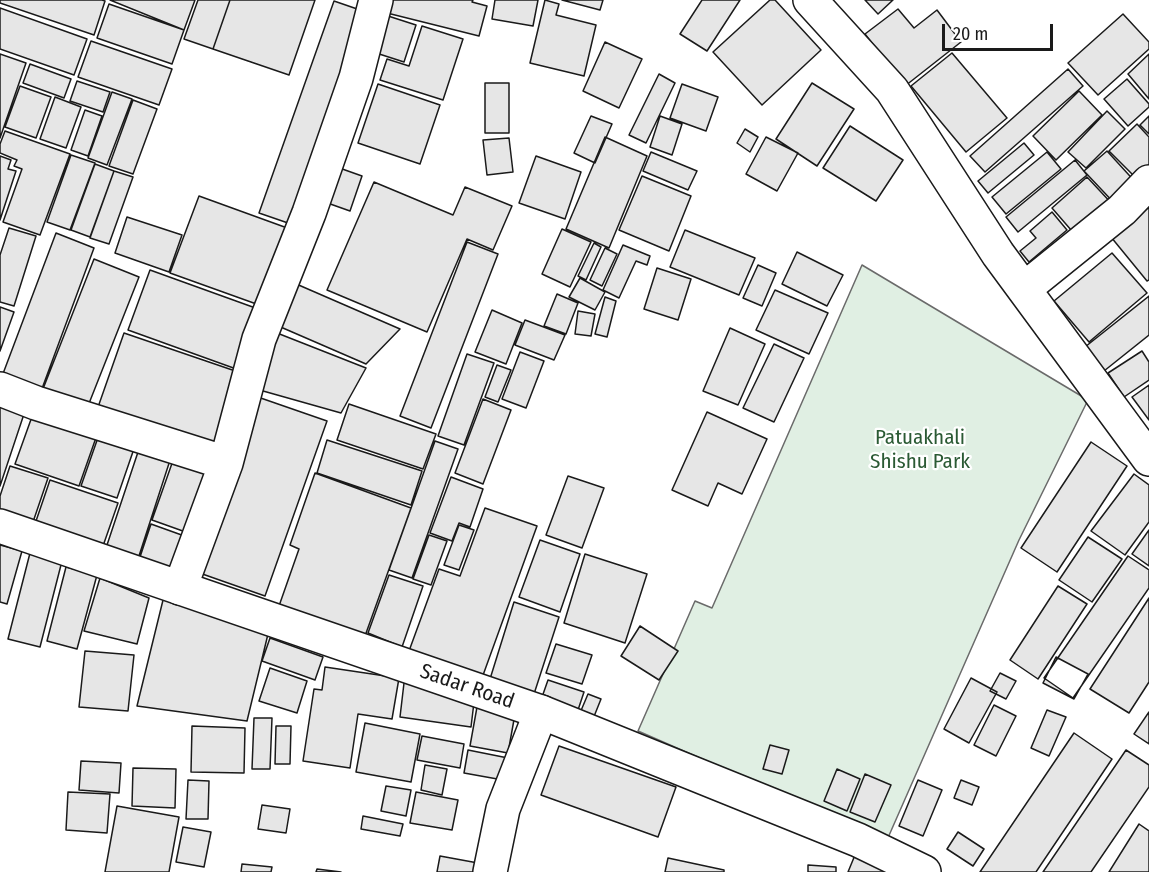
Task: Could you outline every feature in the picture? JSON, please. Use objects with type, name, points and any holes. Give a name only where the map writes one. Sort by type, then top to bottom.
[{"type":"street","points":[[180,588],[226,463],[259,339],[356,78],[376,0]]},
{"type":"street","points":[[810,0],[892,90],[998,254],[1149,459]]},
{"type":"street","points":[[1024,289],[1122,210],[1149,182]]},
{"type":"street","points":[[0,389],[36,403],[226,463]]},
{"type":"street","name":"Sadar Road","points":[[0,526],[541,712],[858,840],[924,872]]},
{"type":"street","points":[[490,872],[503,809],[541,712]]},
{"type":"green space","name":"Patuakhali Shishu Park","points":[[862,265],[1088,400],[1019,540],[887,840],[638,731],[695,601],[712,608]]},
{"type":"building","points":[[0,0],[105,1],[94,35],[0,3]]},
{"type":"building","points":[[110,0],[195,0],[184,30]]},
{"type":"building","points":[[198,0],[230,0],[213,49],[184,39]]},
{"type":"building","points":[[230,0],[315,0],[289,75],[213,49]]},
{"type":"building","points":[[386,0],[473,0],[472,2],[487,6],[479,36],[383,12]]},
{"type":"building","points":[[495,0],[538,0],[533,26],[492,19]]},
{"type":"building","points":[[545,0],[559,4],[556,15],[596,25],[584,76],[530,63]]},
{"type":"building","points":[[562,0],[603,0],[600,10]]},
{"type":"building","points":[[702,0],[740,0],[707,51],[680,34]]},
{"type":"building","points":[[770,0],[775,0],[821,50],[762,105],[713,52]]},
{"type":"building","points":[[865,0],[893,0],[878,14]]},
{"type":"building","points":[[334,1],[363,11],[288,223],[259,213]]},
{"type":"building","points":[[109,4],[184,30],[172,64],[97,38]]},
{"type":"building","points":[[0,8],[87,39],[74,75],[0,49]]},
{"type":"building","points":[[898,9],[914,28],[937,10],[961,42],[905,86],[865,34]]},
{"type":"building","points":[[1123,14],[1149,42],[1149,49],[1098,95],[1068,63]]},
{"type":"building","points":[[385,15],[416,25],[404,62],[373,52]]},
{"type":"building","points":[[422,26],[463,39],[443,100],[380,80],[387,59],[409,66]]},
{"type":"building","points":[[91,41],[172,69],[159,105],[78,77]]},
{"type":"building","points":[[605,42],[642,59],[619,108],[583,91]]},
{"type":"building","points":[[952,53],[1007,118],[966,152],[911,86]]},
{"type":"building","points":[[0,54],[26,63],[0,138]]},
{"type":"building","points":[[1149,54],[1149,99],[1128,74]]},
{"type":"building","points":[[30,64],[71,79],[64,98],[23,83]]},
{"type":"building","points":[[1068,69],[1083,86],[985,172],[970,156]]},
{"type":"building","points":[[659,74],[675,83],[646,143],[629,135]]},
{"type":"building","points":[[1127,79],[1149,104],[1149,107],[1128,126],[1104,99]]},
{"type":"building","points":[[77,81],[110,92],[103,112],[70,101]]},
{"type":"building","points":[[485,83],[509,83],[509,133],[485,133]]},
{"type":"building","points":[[812,83],[854,109],[817,166],[776,139]]},
{"type":"building","points":[[378,84],[440,105],[420,164],[358,143]]},
{"type":"building","points":[[682,84],[718,97],[706,131],[670,118]]},
{"type":"building","points":[[20,86],[51,97],[36,138],[5,127]]},
{"type":"building","points":[[1079,91],[1102,115],[1056,160],[1033,136]]},
{"type":"building","points":[[112,92],[132,99],[107,165],[88,158]]},
{"type":"building","points":[[55,97],[81,107],[66,148],[40,139]]},
{"type":"building","points":[[133,100],[157,109],[133,174],[109,166]]},
{"type":"building","points":[[85,110],[102,116],[88,156],[71,150]]},
{"type":"building","points":[[1107,111],[1125,129],[1086,168],[1068,152]]},
{"type":"building","points":[[591,116],[612,124],[595,163],[574,153]]},
{"type":"building","points":[[660,116],[682,124],[672,155],[650,147]]},
{"type":"building","points":[[1149,116],[1149,134],[1140,125]]},
{"type":"building","points":[[1137,124],[1149,137],[1149,173],[1140,182],[1109,151]]},
{"type":"building","points":[[850,126],[903,160],[876,201],[823,168]]},
{"type":"building","points":[[745,129],[758,137],[750,152],[737,143]]},
{"type":"building","points":[[5,131],[70,154],[40,235],[3,222],[22,169],[14,166],[17,160],[0,153],[0,144]]},
{"type":"building","points":[[605,137],[647,156],[609,248],[566,229]]},
{"type":"building","points":[[766,137],[798,153],[777,191],[746,174]]},
{"type":"building","points":[[509,138],[513,172],[487,175],[483,140]]},
{"type":"building","points":[[1024,143],[1034,155],[988,193],[978,181]]},
{"type":"building","points":[[1107,151],[1139,186],[1117,206],[1084,171]]},
{"type":"building","points":[[651,152],[697,171],[688,190],[643,171]]},
{"type":"building","points":[[1047,152],[1061,169],[1006,214],[992,197]]},
{"type":"building","points":[[71,155],[95,163],[70,230],[47,222]]},
{"type":"building","points":[[0,156],[11,160],[8,169],[16,171],[0,220]]},
{"type":"building","points":[[536,156],[581,172],[565,219],[519,203]]},
{"type":"building","points":[[1075,160],[1087,175],[1018,232],[1006,217]]},
{"type":"building","points":[[95,164],[114,171],[90,237],[71,230]]},
{"type":"building","points":[[331,165],[362,176],[350,211],[319,200]]},
{"type":"building","points":[[114,171],[133,177],[109,244],[90,238]]},
{"type":"building","points":[[642,176],[691,196],[669,251],[619,230]]},
{"type":"building","points":[[1087,177],[1114,206],[1078,238],[1052,208]]},
{"type":"building","points":[[374,182],[453,215],[465,187],[512,206],[493,250],[467,239],[427,332],[327,290]]},
{"type":"building","points":[[199,196],[290,229],[262,306],[170,273]]},
{"type":"building","points":[[1149,207],[1149,280],[1147,281],[1111,237]]},
{"type":"building","points":[[1052,212],[1067,230],[1029,262],[1020,251],[1036,238],[1030,231]]},
{"type":"building","points":[[127,217],[182,235],[169,272],[115,253]]},
{"type":"building","points":[[9,228],[36,236],[14,306],[0,302],[0,255]]},
{"type":"building","points":[[562,229],[591,242],[570,287],[542,274]]},
{"type":"building","points":[[685,230],[755,258],[739,295],[670,267]]},
{"type":"building","points":[[56,233],[94,248],[40,394],[1,379]]},
{"type":"building","points":[[467,242],[498,254],[431,428],[400,416]]},
{"type":"building","points":[[594,243],[601,247],[586,280],[578,276]]},
{"type":"building","points":[[623,245],[650,256],[647,265],[636,261],[619,298],[603,290]]},
{"type":"building","points":[[605,248],[617,254],[602,286],[590,280]]},
{"type":"building","points":[[797,252],[843,275],[827,306],[782,284]]},
{"type":"building","points":[[1112,253],[1147,293],[1089,342],[1054,301]]},
{"type":"building","points":[[94,259],[139,277],[86,411],[41,394]]},
{"type":"building","points":[[758,265],[776,273],[762,306],[743,298]]},
{"type":"building","points":[[657,268],[691,279],[678,320],[644,309]]},
{"type":"building","points":[[150,270],[261,310],[239,370],[128,330]]},
{"type":"building","points":[[580,278],[605,292],[595,310],[569,297]]},
{"type":"building","points":[[294,283],[400,329],[366,364],[276,325]]},
{"type":"building","points":[[775,290],[828,313],[809,354],[756,330]]},
{"type":"building","points":[[557,294],[578,303],[566,334],[544,326]]},
{"type":"building","points":[[1149,296],[1149,335],[1104,371],[1085,347]]},
{"type":"building","points":[[605,297],[616,301],[607,337],[595,334]]},
{"type":"building","points":[[0,307],[14,312],[0,351]]},
{"type":"building","points":[[492,310],[522,323],[506,364],[475,352]]},
{"type":"building","points":[[578,311],[595,314],[591,336],[575,334]]},
{"type":"building","points":[[525,320],[565,335],[554,360],[515,345]]},
{"type":"building","points":[[730,328],[765,344],[738,405],[703,391]]},
{"type":"building","points":[[124,333],[247,375],[221,452],[97,410]]},
{"type":"building","points":[[277,333],[366,368],[341,413],[256,389]]},
{"type":"building","points":[[774,344],[804,358],[774,422],[743,408]]},
{"type":"building","points":[[1142,351],[1149,362],[1149,380],[1124,397],[1108,373]]},
{"type":"building","points":[[520,352],[544,361],[526,408],[502,399]]},
{"type":"building","points":[[467,354],[494,363],[464,445],[438,436]]},
{"type":"building","points":[[497,365],[511,370],[498,402],[485,397]]},
{"type":"building","points":[[1149,385],[1149,420],[1132,397]]},
{"type":"building","points":[[0,392],[28,402],[0,486]]},
{"type":"building","points":[[252,395],[327,421],[265,596],[191,570]]},
{"type":"building","points":[[483,399],[511,410],[483,484],[455,473]]},
{"type":"building","points":[[349,404],[436,434],[423,469],[337,440]]},
{"type":"building","points":[[34,411],[98,432],[79,486],[15,464]]},
{"type":"building","points":[[707,412],[767,439],[742,494],[718,483],[708,506],[672,490]]},
{"type":"building","points":[[101,429],[137,440],[117,498],[81,486]]},
{"type":"building","points":[[142,440],[173,451],[138,559],[106,548]]},
{"type":"building","points":[[327,440],[422,471],[411,505],[317,473]]},
{"type":"building","points":[[435,441],[458,449],[412,578],[389,570]]},
{"type":"building","points":[[1091,442],[1127,466],[1057,572],[1021,548]]},
{"type":"building","points":[[176,452],[217,466],[194,535],[152,520]]},
{"type":"building","points":[[10,466],[48,478],[33,522],[0,512],[0,496]]},
{"type":"building","points":[[315,473],[411,508],[365,636],[279,606],[299,549],[290,545]]},
{"type":"building","points":[[1134,474],[1149,485],[1149,522],[1125,555],[1091,531]]},
{"type":"building","points":[[568,476],[604,488],[582,548],[546,535]]},
{"type":"building","points":[[451,477],[483,489],[470,527],[459,523],[452,541],[430,533]]},
{"type":"building","points":[[50,480],[118,503],[103,546],[35,524]]},
{"type":"building","points":[[485,508],[537,526],[482,678],[409,651],[439,569],[460,576]]},
{"type":"building","points":[[151,524],[190,538],[179,570],[140,557]]},
{"type":"building","points":[[459,525],[474,530],[459,570],[444,565]]},
{"type":"building","points":[[1149,530],[1149,566],[1132,554]]},
{"type":"building","points":[[429,535],[447,541],[431,585],[413,579]]},
{"type":"building","points":[[1088,537],[1122,559],[1092,602],[1059,580]]},
{"type":"building","points":[[540,540],[580,554],[560,612],[519,597]]},
{"type":"building","points":[[0,545],[22,551],[7,604],[0,602]]},
{"type":"building","points":[[30,553],[62,561],[40,647],[8,639]]},
{"type":"building","points":[[585,554],[647,574],[625,643],[564,623]]},
{"type":"building","points":[[1128,556],[1149,570],[1149,588],[1073,698],[1044,678]]},
{"type":"building","points":[[66,567],[97,575],[77,649],[47,641]]},
{"type":"building","points":[[389,575],[423,586],[402,647],[368,633]]},
{"type":"building","points":[[100,578],[149,598],[137,644],[84,631]]},
{"type":"building","points":[[1058,586],[1087,604],[1038,679],[1010,660]]},
{"type":"building","points":[[164,596],[268,634],[247,721],[137,706]]},
{"type":"building","points":[[1149,598],[1149,682],[1129,713],[1090,689]]},
{"type":"building","points":[[514,602],[559,617],[534,694],[490,679]]},
{"type":"building","points":[[640,626],[678,651],[659,680],[621,656]]},
{"type":"building","points":[[270,638],[323,657],[315,680],[262,661]]},
{"type":"building","points":[[556,644],[592,655],[582,684],[546,673]]},
{"type":"building","points":[[85,651],[134,655],[128,711],[79,707]]},
{"type":"building","points":[[1056,657],[1088,674],[1074,699],[1043,683]]},
{"type":"building","points":[[325,667],[399,678],[392,719],[358,714],[350,768],[303,761],[314,689],[322,690]]},
{"type":"building","points":[[270,668],[307,681],[297,713],[259,701]]},
{"type":"building","points":[[1000,673],[1016,681],[1006,699],[990,691]]},
{"type":"building","points":[[971,678],[997,692],[969,743],[944,729]]},
{"type":"building","points":[[548,680],[584,692],[577,713],[541,700]]},
{"type":"building","points":[[404,683],[475,694],[471,727],[400,717]]},
{"type":"building","points":[[588,694],[601,699],[593,719],[580,713]]},
{"type":"building","points":[[994,705],[1016,716],[996,756],[974,745]]},
{"type":"building","points":[[477,707],[515,714],[508,753],[470,746]]},
{"type":"building","points":[[1047,710],[1066,717],[1049,756],[1031,748]]},
{"type":"building","points":[[1149,712],[1149,744],[1134,734]]},
{"type":"building","points":[[254,718],[272,718],[270,769],[252,769]]},
{"type":"building","points":[[365,723],[420,734],[411,782],[356,772]]},
{"type":"building","points":[[192,726],[245,728],[244,773],[191,772]]},
{"type":"building","points":[[276,726],[291,726],[290,764],[275,764]]},
{"type":"building","points":[[1074,733],[1112,759],[1036,872],[980,872]]},
{"type":"building","points":[[422,736],[464,744],[460,768],[417,760]]},
{"type":"building","points":[[770,745],[789,750],[782,774],[763,769]]},
{"type":"building","points":[[559,746],[676,787],[658,837],[541,795]]},
{"type":"building","points":[[468,750],[508,758],[503,780],[464,773]]},
{"type":"building","points":[[1126,750],[1149,765],[1149,787],[1091,872],[1043,872]]},
{"type":"building","points":[[81,761],[121,763],[119,793],[79,790]]},
{"type":"building","points":[[425,765],[447,769],[442,795],[421,790]]},
{"type":"building","points":[[133,768],[176,769],[175,808],[132,806]]},
{"type":"building","points":[[837,769],[860,779],[847,811],[824,801]]},
{"type":"building","points":[[865,774],[891,785],[875,822],[850,812]]},
{"type":"building","points":[[188,780],[209,781],[208,819],[186,819]]},
{"type":"building","points":[[918,780],[942,790],[923,836],[899,826]]},
{"type":"building","points":[[961,780],[979,787],[972,805],[954,798]]},
{"type":"building","points":[[386,786],[411,790],[406,816],[381,811]]},
{"type":"building","points":[[68,792],[110,794],[107,833],[66,830]]},
{"type":"building","points":[[416,792],[458,800],[452,830],[410,823]]},
{"type":"building","points":[[262,805],[290,809],[286,833],[258,829]]},
{"type":"building","points":[[117,806],[179,817],[169,872],[105,872]]},
{"type":"building","points":[[363,816],[403,824],[400,836],[361,829]]},
{"type":"building","points":[[1139,824],[1149,831],[1149,872],[1109,872]]},
{"type":"building","points":[[183,827],[211,832],[204,867],[176,862]]},
{"type":"building","points":[[958,832],[984,849],[973,866],[947,849]]},
{"type":"building","points":[[855,855],[897,872],[848,872]]},
{"type":"building","points":[[440,856],[478,863],[477,872],[437,872]]},
{"type":"building","points":[[668,858],[724,870],[724,872],[665,872]]},
{"type":"building","points":[[242,864],[272,867],[271,872],[241,872]]},
{"type":"building","points":[[808,865],[836,867],[836,872],[808,872]]},
{"type":"building","points":[[317,869],[341,872],[316,872]]}]
